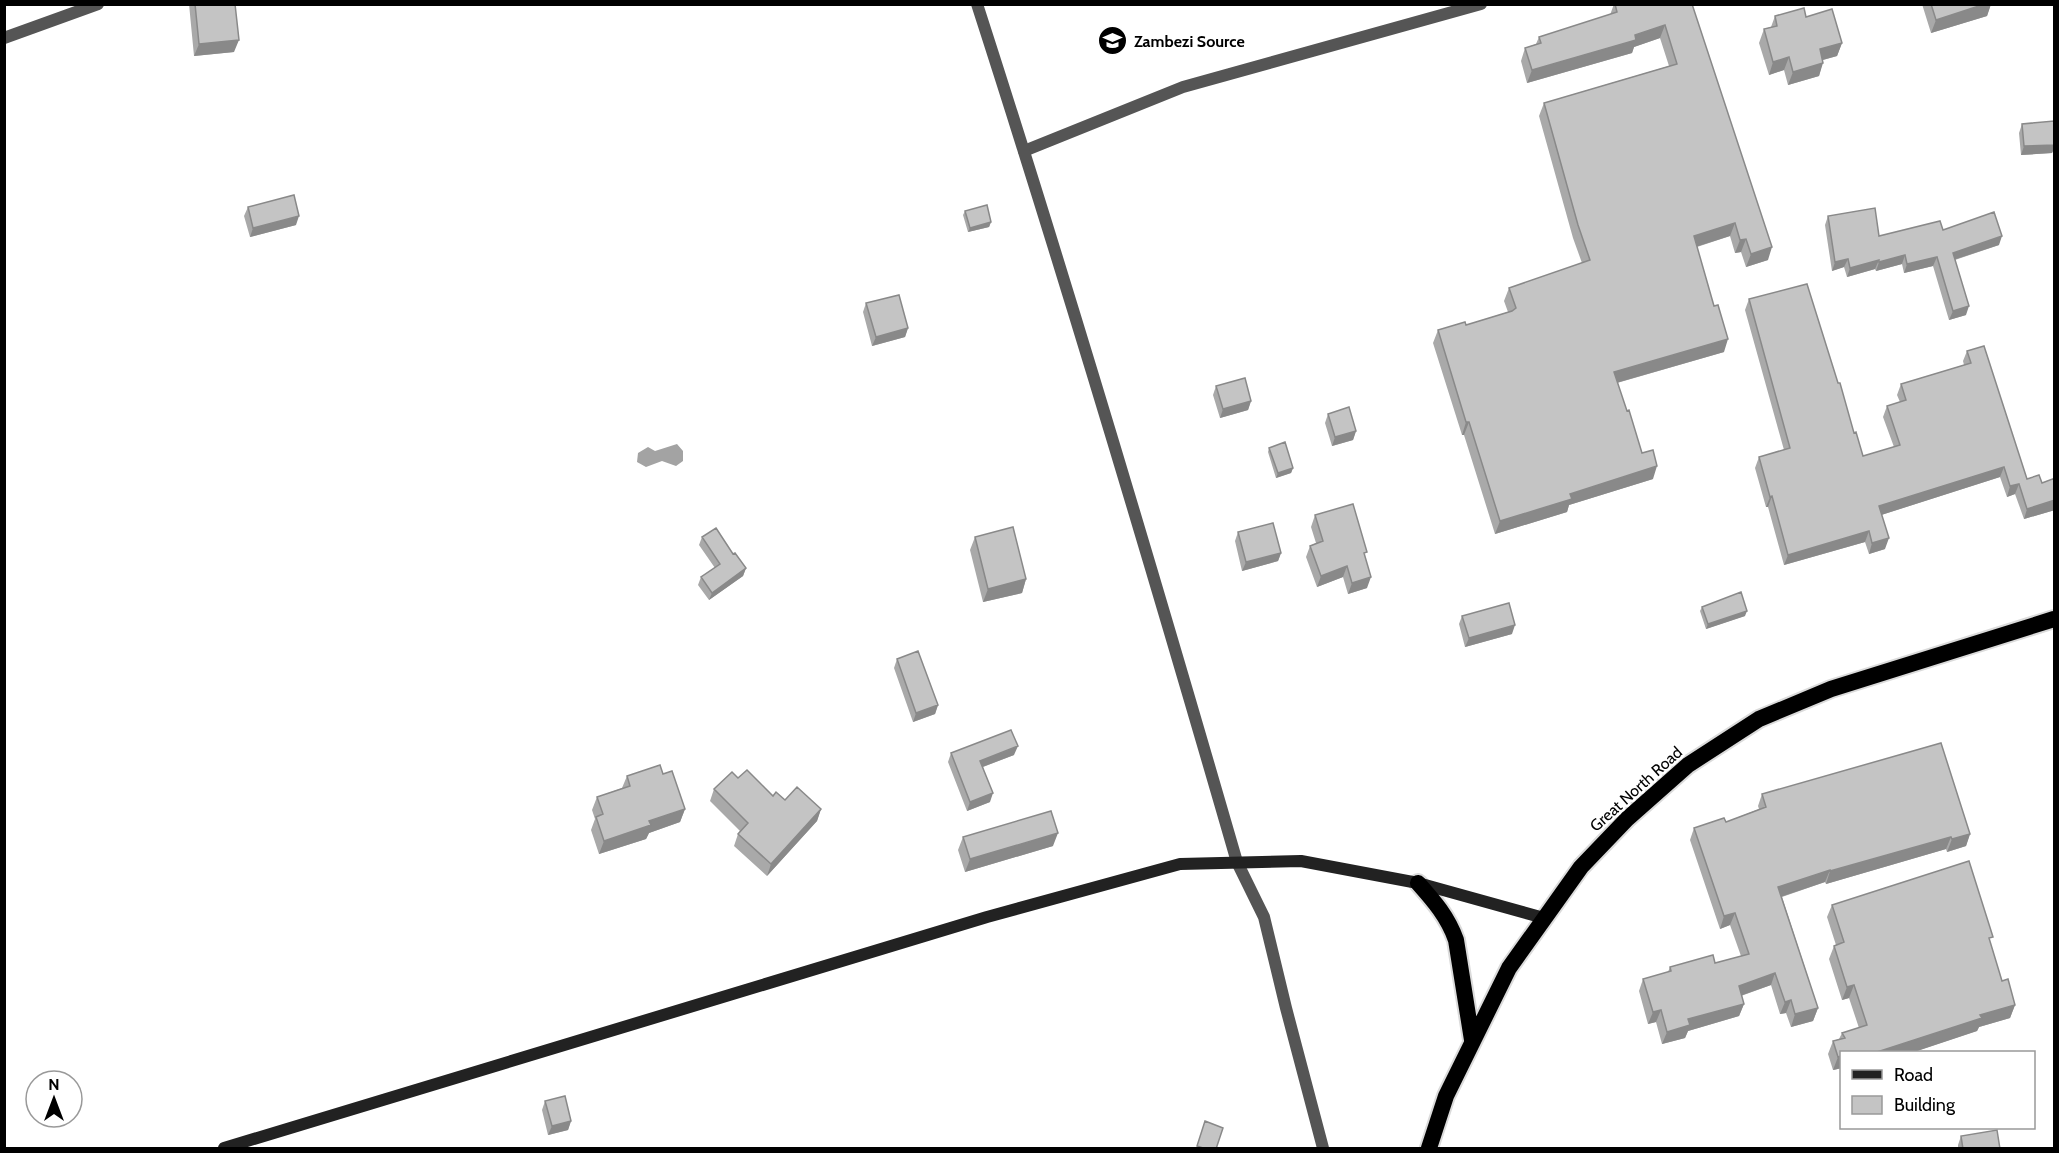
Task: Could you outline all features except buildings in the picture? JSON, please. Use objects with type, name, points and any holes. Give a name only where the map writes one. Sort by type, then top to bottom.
[{"type":"highway","name":"Great North Road","points":[[1429,1149],[1446,1095],[1509,968],[1581,867],[1627,819],[1688,765],[1759,719],[1831,689],[2055,620]]},
{"type":"highway","points":[[1418,883],[1440,908],[1456,940],[1472,1040]]},
{"type":"main road","points":[[224,1149],[987,917],[1180,864],[1301,861],[1418,883],[1544,918]]},
{"type":"street","points":[[4,38],[98,4]]},
{"type":"street","points":[[977,4],[1151,566],[1237,862],[1264,917],[1323,1149]]},
{"type":"street","points":[[1024,151],[1183,87],[1481,4]]},
{"type":"shaded area","points":[[677,444],[683,451],[683,461],[676,466],[662,461],[646,467],[637,462],[638,453],[648,447],[655,451]]},
{"type":"place","name":"Zambezi Source","points":[[1113,41]]}]
